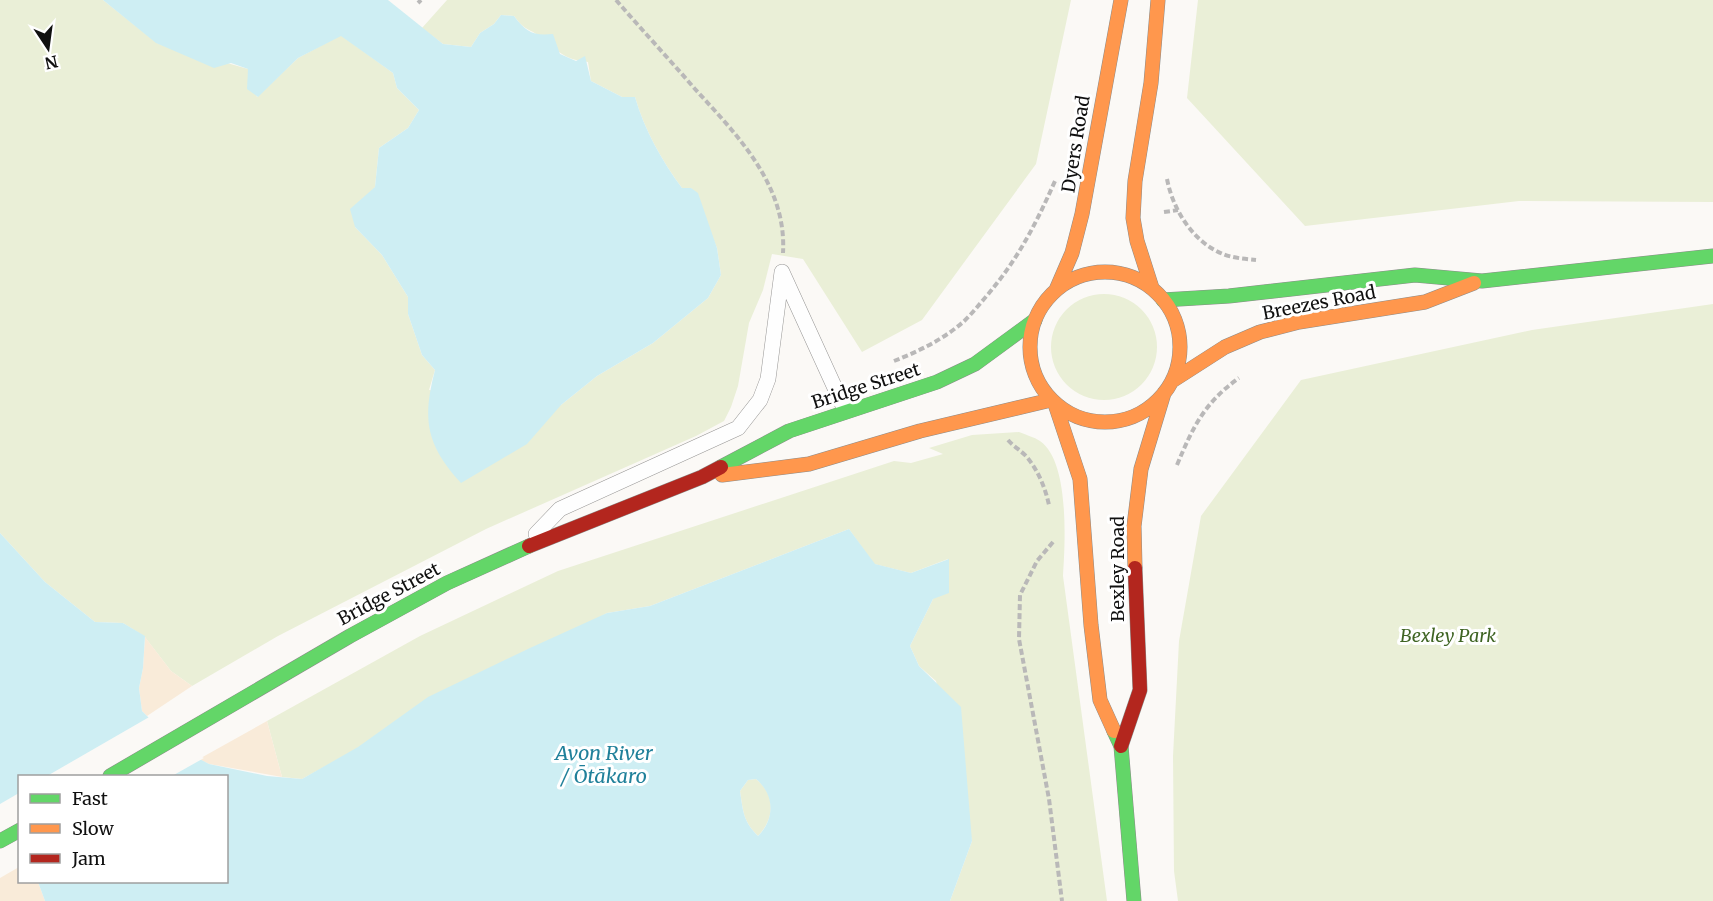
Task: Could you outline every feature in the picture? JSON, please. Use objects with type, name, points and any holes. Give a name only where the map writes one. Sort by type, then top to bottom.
[{"type":"main road","name":"Dyers Road","points":[[1056,290],[1074,248],[1083,214],[1121,0]]},
{"type":"main road","points":[[1152,288],[1137,241],[1133,218],[1135,181],[1151,83],[1158,0]]},
{"type":"main road","name":"Breezes Road","points":[[1163,300],[1229,296],[1415,274],[1482,281],[1713,256]]},
{"type":"main road","points":[[1120,273],[1152,288],[1163,300],[1174,318],[1180,339],[1180,353],[1172,381],[1153,404],[1141,413],[1112,422],[1082,418],[1053,402],[1040,386],[1033,370],[1030,337],[1035,320],[1047,299],[1056,290],[1070,280],[1086,274],[1120,273]]},
{"type":"main road","name":"Breezes Road","points":[[1172,381],[1236,342],[1280,325],[1326,316],[1421,303],[1482,281]]},
{"type":"main road","name":"Bridge Street","points":[[113,775],[408,603],[447,583],[519,551],[702,477],[789,430],[936,382],[965,369],[1035,320]]},
{"type":"main road","name":"Bexley Road","points":[[1121,746],[1140,690],[1134,526],[1141,469],[1164,393]]},
{"type":"main road","name":"Bridge Street","points":[[702,477],[809,464],[920,431],[1053,402]]},
{"type":"main road","name":"Bexley Road","points":[[1053,402],[1080,478],[1091,625],[1100,700],[1121,746],[1134,901]]},
{"type":"main road","points":[[0,841],[18,831]]},
{"type":"lane","points":[[782,272],[845,411]]},
{"type":"lane","points":[[519,551],[560,509],[738,428],[760,400],[768,379],[782,272]]},
{"type":"path","points":[[616,0],[740,137],[766,178],[778,206],[784,232],[782,272]]},
{"type":"path","points":[[962,323],[1000,280],[1032,232],[1044,207]]},
{"type":"path","points":[[1178,210],[1186,225],[1213,249],[1224,255]]},
{"type":"path","points":[[1173,473],[1188,436],[1209,403],[1242,376]]},
{"type":"path","points":[[1012,446],[1026,456],[1044,485],[1051,512]]},
{"type":"path","points":[[1058,538],[1037,561],[1020,595],[1019,639],[1049,799],[1062,901]]},
{"type":"green space","points":[[0,0],[103,0],[157,43],[248,69],[257,97],[298,58],[341,35],[393,73],[397,88],[419,110],[408,128],[379,148],[375,187],[355,227],[382,255],[408,297],[408,314],[422,355],[435,370],[429,390],[561,405],[597,376],[653,343],[708,298],[721,275],[717,248],[691,188],[682,188],[667,167],[654,144],[635,97],[622,97],[591,81],[588,62],[572,59],[561,53],[524,27],[514,16],[501,15],[494,24],[480,33],[471,47],[443,44],[422,28],[447,0],[1071,0],[1036,164],[922,320],[862,352],[803,259],[772,254],[763,290],[749,323],[738,386],[724,421],[696,436],[486,529],[278,636],[192,686],[171,671],[144,636],[123,623],[95,622],[45,582],[0,533]]},
{"type":"green space","points":[[1198,0],[1713,0],[1713,202],[1519,201],[1305,226],[1187,98]]},
{"type":"green space","points":[[1104,294],[1124,298],[1142,309],[1153,327],[1157,347],[1153,367],[1142,385],[1124,396],[1104,400],[1084,396],[1066,385],[1055,367],[1051,347],[1055,327],[1066,309],[1084,298]]},
{"type":"green space","name":"Bexley Park","points":[[1713,304],[1713,901],[1178,901],[1174,871],[1173,756],[1179,641],[1201,516],[1301,380],[1532,330]]},
{"type":"green space","points":[[1019,432],[1040,441],[1050,452],[1057,466],[1061,485],[1065,525],[1063,576],[1107,901],[950,901],[972,841],[936,681],[919,666],[910,646],[933,599],[948,559],[911,573],[874,564],[849,529],[650,606],[607,613],[302,779],[282,777],[267,721],[420,636],[558,571],[894,461],[911,463],[943,454],[929,448],[972,435]]},
{"type":"green space","points":[[756,779],[767,792],[771,807],[768,822],[758,836],[753,831],[743,810],[740,791],[748,780]]},
{"type":"sand","points":[[145,637],[171,671],[192,686],[147,716],[142,711],[139,688]]},
{"type":"sand","points":[[267,721],[282,777],[209,764],[199,759]]},
{"type":"sand","points":[[18,868],[18,883],[38,883],[45,901],[0,901],[0,878]]},
{"type":"water","points":[[103,0],[388,0],[443,44],[471,47],[480,33],[494,24],[501,15],[514,16],[530,32],[553,34],[560,54],[576,61],[585,56],[591,81],[622,97],[635,97],[654,144],[667,167],[682,188],[691,188],[698,193],[717,248],[721,275],[708,298],[653,343],[597,376],[561,405],[527,444],[461,483],[440,456],[430,431],[429,403],[435,370],[422,355],[408,314],[408,297],[382,255],[355,227],[350,209],[375,187],[379,148],[408,128],[419,110],[397,88],[393,73],[341,36],[298,58],[258,97],[247,89],[248,69],[231,63],[214,68],[156,43]]},
{"type":"water","name":"Avon River / Ōtākaro","points":[[849,529],[875,564],[911,573],[949,559],[949,593],[933,599],[910,646],[919,666],[961,707],[972,841],[950,901],[45,901],[38,883],[228,883],[228,775],[18,775],[18,859],[0,847],[0,533],[45,582],[95,622],[123,623],[145,636],[139,688],[142,711],[179,748],[209,764],[267,776],[302,779],[358,747],[428,697],[607,613],[650,606]],"holes":[[[756,779],[767,792],[770,815],[758,836],[747,820],[740,791],[748,780]]]},
{"type":"pier","points":[[151,716],[181,745],[204,758],[174,775],[49,775]]},
{"type":"pier","points":[[18,794],[18,862],[0,850],[0,804]]},
{"type":"traffic: fast","points":[[1163,300],[1229,296],[1415,275],[1482,281],[1713,256]]},
{"type":"traffic: fast","points":[[721,467],[789,431],[937,382],[975,364],[1035,320]]},
{"type":"traffic: fast","points":[[112,775],[350,636],[447,583],[529,546]]},
{"type":"traffic: fast","points":[[1114,731],[1121,746],[1134,901]]},
{"type":"traffic: fast","points":[[0,841],[18,831]]},
{"type":"traffic: slow","points":[[1056,290],[1072,253],[1082,214],[1121,0]]},
{"type":"traffic: slow","points":[[1152,288],[1137,241],[1133,218],[1135,181],[1151,83],[1158,0]]},
{"type":"traffic: slow","points":[[1105,272],[1134,278],[1158,294],[1174,318],[1180,347],[1174,376],[1158,400],[1134,416],[1105,422],[1076,416],[1052,400],[1036,376],[1030,347],[1036,318],[1052,294],[1076,278],[1105,272]]},
{"type":"traffic: slow","points":[[1172,381],[1225,347],[1260,332],[1299,322],[1425,302],[1474,283]]},
{"type":"traffic: slow","points":[[1135,568],[1134,526],[1141,469],[1164,393]]},
{"type":"traffic: slow","points":[[722,475],[809,464],[920,431],[1051,400]]},
{"type":"traffic: slow","points":[[1055,404],[1080,479],[1091,625],[1100,700],[1114,731]]},
{"type":"traffic: jam","points":[[529,546],[702,477],[721,467]]},
{"type":"traffic: jam","points":[[1121,746],[1140,690],[1135,568]]}]
